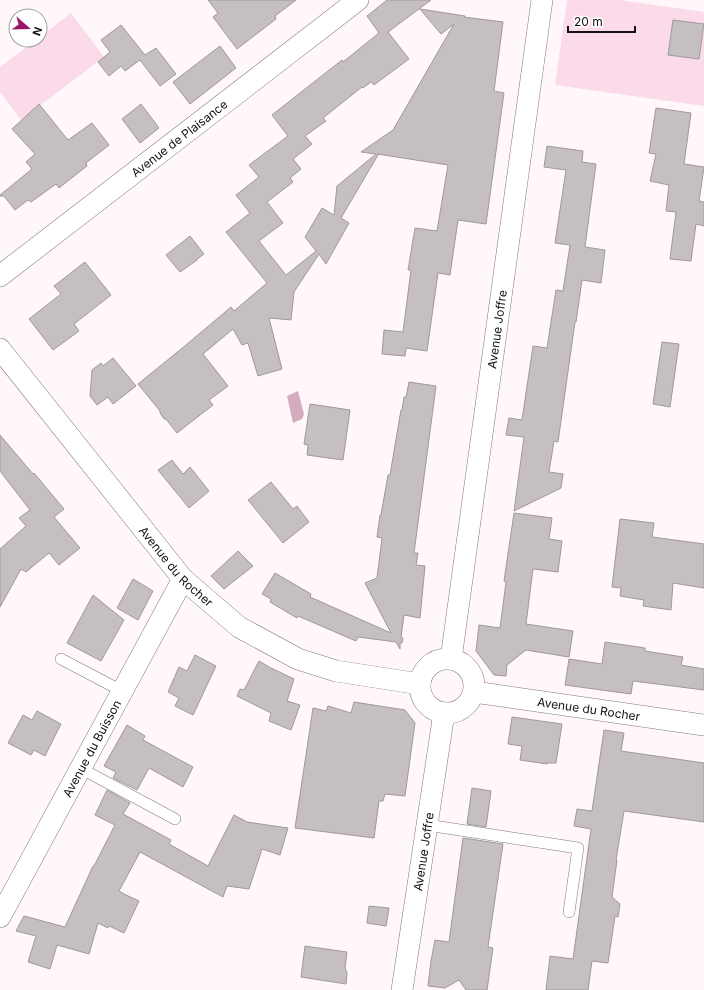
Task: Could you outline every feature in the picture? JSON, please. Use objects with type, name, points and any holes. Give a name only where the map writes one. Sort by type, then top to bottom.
[{"type":"street","name":"Avenue de Plaisance","points":[[0,276],[358,0]]},
{"type":"street","name":"Avenue Joffre","points":[[451,659],[542,0]]},
{"type":"street","name":"Avenue du Rocher","points":[[0,349],[183,579],[239,627],[298,659],[336,671],[420,684]]},
{"type":"street","name":"Avenue du Buisson","points":[[0,917],[183,579]]},
{"type":"street","points":[[441,659],[451,659],[467,667],[472,674],[474,692],[469,702],[461,709],[451,713],[444,713],[430,708],[423,699],[420,684],[425,670],[432,663],[441,659]]},
{"type":"street","name":"Avenue du Rocher","points":[[474,692],[704,725]]},
{"type":"street","name":"Avenue Joffre","points":[[402,990],[444,713]]},
{"type":"lane","points":[[61,659],[122,691]]},
{"type":"lane","points":[[80,768],[175,819]]},
{"type":"lane","points":[[427,825],[578,848],[569,912]]},
{"type":"shaded area","points":[[567,0],[619,0],[704,12],[704,106],[555,85]]},
{"type":"shaded area","points":[[71,13],[104,57],[21,120],[0,92],[0,67],[25,48],[48,48],[48,31]]},
{"type":"shaded area","points":[[298,391],[304,414],[302,419],[293,423],[287,396]]},
{"type":"building","points":[[208,0],[296,0],[275,16],[276,19],[237,49],[213,17],[218,13]]},
{"type":"building","points":[[387,0],[431,0],[388,32],[409,59],[374,85],[371,82],[363,88],[362,87],[323,118],[326,121],[305,136],[312,144],[293,159],[301,169],[290,178],[293,182],[267,202],[283,223],[259,241],[286,275],[316,251],[305,237],[322,208],[334,215],[337,186],[376,154],[361,152],[393,130],[454,24],[441,34],[420,9],[503,22],[494,91],[504,93],[486,224],[458,220],[450,275],[438,273],[427,351],[406,348],[405,356],[382,354],[384,330],[403,332],[411,270],[408,270],[415,228],[437,231],[448,165],[377,154],[378,155],[341,218],[349,223],[326,264],[319,254],[294,292],[291,320],[269,318],[282,369],[258,376],[248,343],[242,345],[233,329],[203,354],[228,386],[209,400],[213,405],[177,433],[166,419],[164,419],[160,411],[138,384],[231,307],[234,311],[267,283],[226,232],[250,213],[236,195],[259,177],[249,165],[288,136],[272,115],[379,33],[367,16]]},
{"type":"building","points":[[673,20],[704,24],[699,59],[668,55]]},
{"type":"building","points":[[121,25],[145,55],[156,48],[176,74],[160,86],[140,60],[125,71],[121,66],[109,76],[98,62],[110,52],[101,40]]},
{"type":"building","points":[[220,46],[236,68],[190,104],[173,82]]},
{"type":"building","points":[[39,104],[68,140],[92,123],[109,145],[86,163],[87,166],[59,188],[56,184],[31,202],[28,200],[15,210],[4,196],[0,195],[32,169],[26,162],[35,154],[12,129]]},
{"type":"building","points":[[141,104],[159,128],[140,143],[122,119]]},
{"type":"building","points":[[656,108],[691,113],[684,164],[704,167],[699,201],[704,202],[704,226],[696,224],[691,261],[670,259],[676,212],[666,211],[669,185],[650,181],[656,154],[649,153]]},
{"type":"building","points":[[547,146],[583,151],[582,162],[596,164],[585,247],[605,250],[601,283],[582,280],[558,442],[554,441],[549,472],[563,474],[561,488],[514,511],[524,437],[506,435],[509,418],[522,420],[533,346],[547,348],[556,290],[563,291],[570,245],[555,243],[566,170],[544,167]]},
{"type":"building","points":[[190,236],[204,254],[180,272],[166,255]]},
{"type":"building","points":[[85,262],[111,295],[74,324],[79,331],[53,350],[29,319],[61,294],[54,286]]},
{"type":"building","points":[[662,342],[679,344],[670,407],[653,404]]},
{"type":"building","points":[[113,358],[136,386],[113,404],[108,397],[97,405],[90,396],[92,370],[101,363],[103,366]]},
{"type":"building","points":[[409,382],[436,386],[414,553],[418,553],[416,565],[425,566],[420,618],[404,615],[401,637],[403,638],[402,643],[400,643],[400,649],[396,642],[358,637],[356,641],[298,616],[297,618],[270,602],[271,599],[262,594],[275,573],[311,594],[310,597],[391,633],[365,583],[377,578],[382,538],[377,537],[380,515],[388,475],[390,475],[401,410],[404,397],[406,397]]},
{"type":"building","points":[[310,404],[350,410],[343,460],[307,455],[308,445],[304,444]]},
{"type":"building","points":[[0,435],[64,509],[54,517],[80,548],[59,565],[49,553],[26,572],[21,569],[0,607],[0,549],[26,526],[19,518],[30,510],[0,471]]},
{"type":"building","points":[[172,460],[183,474],[190,467],[209,491],[189,508],[158,470]]},
{"type":"building","points":[[271,482],[293,509],[297,506],[309,522],[283,543],[248,500]]},
{"type":"building","points":[[514,513],[552,518],[549,539],[562,541],[558,572],[533,569],[526,624],[573,631],[569,657],[526,650],[507,665],[506,676],[494,675],[476,651],[479,625],[500,628],[506,582],[504,581]]},
{"type":"building","points":[[620,519],[654,523],[652,537],[704,544],[704,588],[673,583],[671,610],[643,606],[644,600],[620,596],[621,588],[612,587]]},
{"type":"building","points":[[238,551],[253,566],[224,589],[211,576]]},
{"type":"building","points":[[133,579],[153,591],[138,620],[117,608]]},
{"type":"building","points":[[93,595],[124,620],[101,661],[67,643]]},
{"type":"building","points":[[605,642],[645,648],[645,651],[683,657],[681,665],[704,669],[704,690],[633,681],[631,694],[565,685],[569,659],[602,664]]},
{"type":"building","points":[[195,655],[216,666],[193,715],[175,706],[179,698],[168,692],[179,667],[187,671]]},
{"type":"building","points":[[259,661],[294,679],[287,701],[300,705],[291,730],[269,721],[271,713],[237,696],[240,689],[244,690]]},
{"type":"building","points":[[354,702],[405,710],[415,723],[405,796],[385,794],[383,801],[379,801],[374,838],[295,828],[313,708],[326,711],[328,706],[351,713]]},
{"type":"building","points":[[37,711],[61,724],[45,756],[34,750],[31,755],[8,743],[23,715],[32,720]]},
{"type":"building","points":[[512,717],[562,724],[556,763],[547,764],[520,760],[522,746],[508,744]]},
{"type":"building","points":[[127,725],[145,736],[143,740],[193,767],[183,787],[149,768],[137,790],[113,778],[116,772],[104,766]]},
{"type":"building","points":[[604,730],[624,733],[621,751],[704,763],[704,822],[624,811],[612,897],[620,904],[618,917],[615,916],[608,963],[592,961],[588,990],[546,990],[550,956],[573,959],[591,829],[574,826],[577,809],[592,811]]},
{"type":"building","points":[[472,788],[491,791],[486,827],[467,824]]},
{"type":"building","points":[[107,790],[130,803],[123,814],[171,840],[169,844],[208,866],[234,815],[247,822],[288,828],[280,855],[262,849],[249,889],[227,886],[223,897],[140,852],[119,891],[139,901],[124,933],[98,923],[89,954],[57,945],[50,969],[28,962],[36,936],[16,931],[24,916],[65,927],[93,866],[115,825],[95,815]]},
{"type":"building","points":[[463,838],[503,844],[488,947],[493,948],[487,990],[466,990],[459,980],[445,988],[428,986],[435,940],[449,942]]},
{"type":"building","points":[[369,906],[389,908],[386,926],[367,923]]},
{"type":"building","points":[[305,946],[347,952],[345,968],[347,973],[346,984],[301,977]]}]
